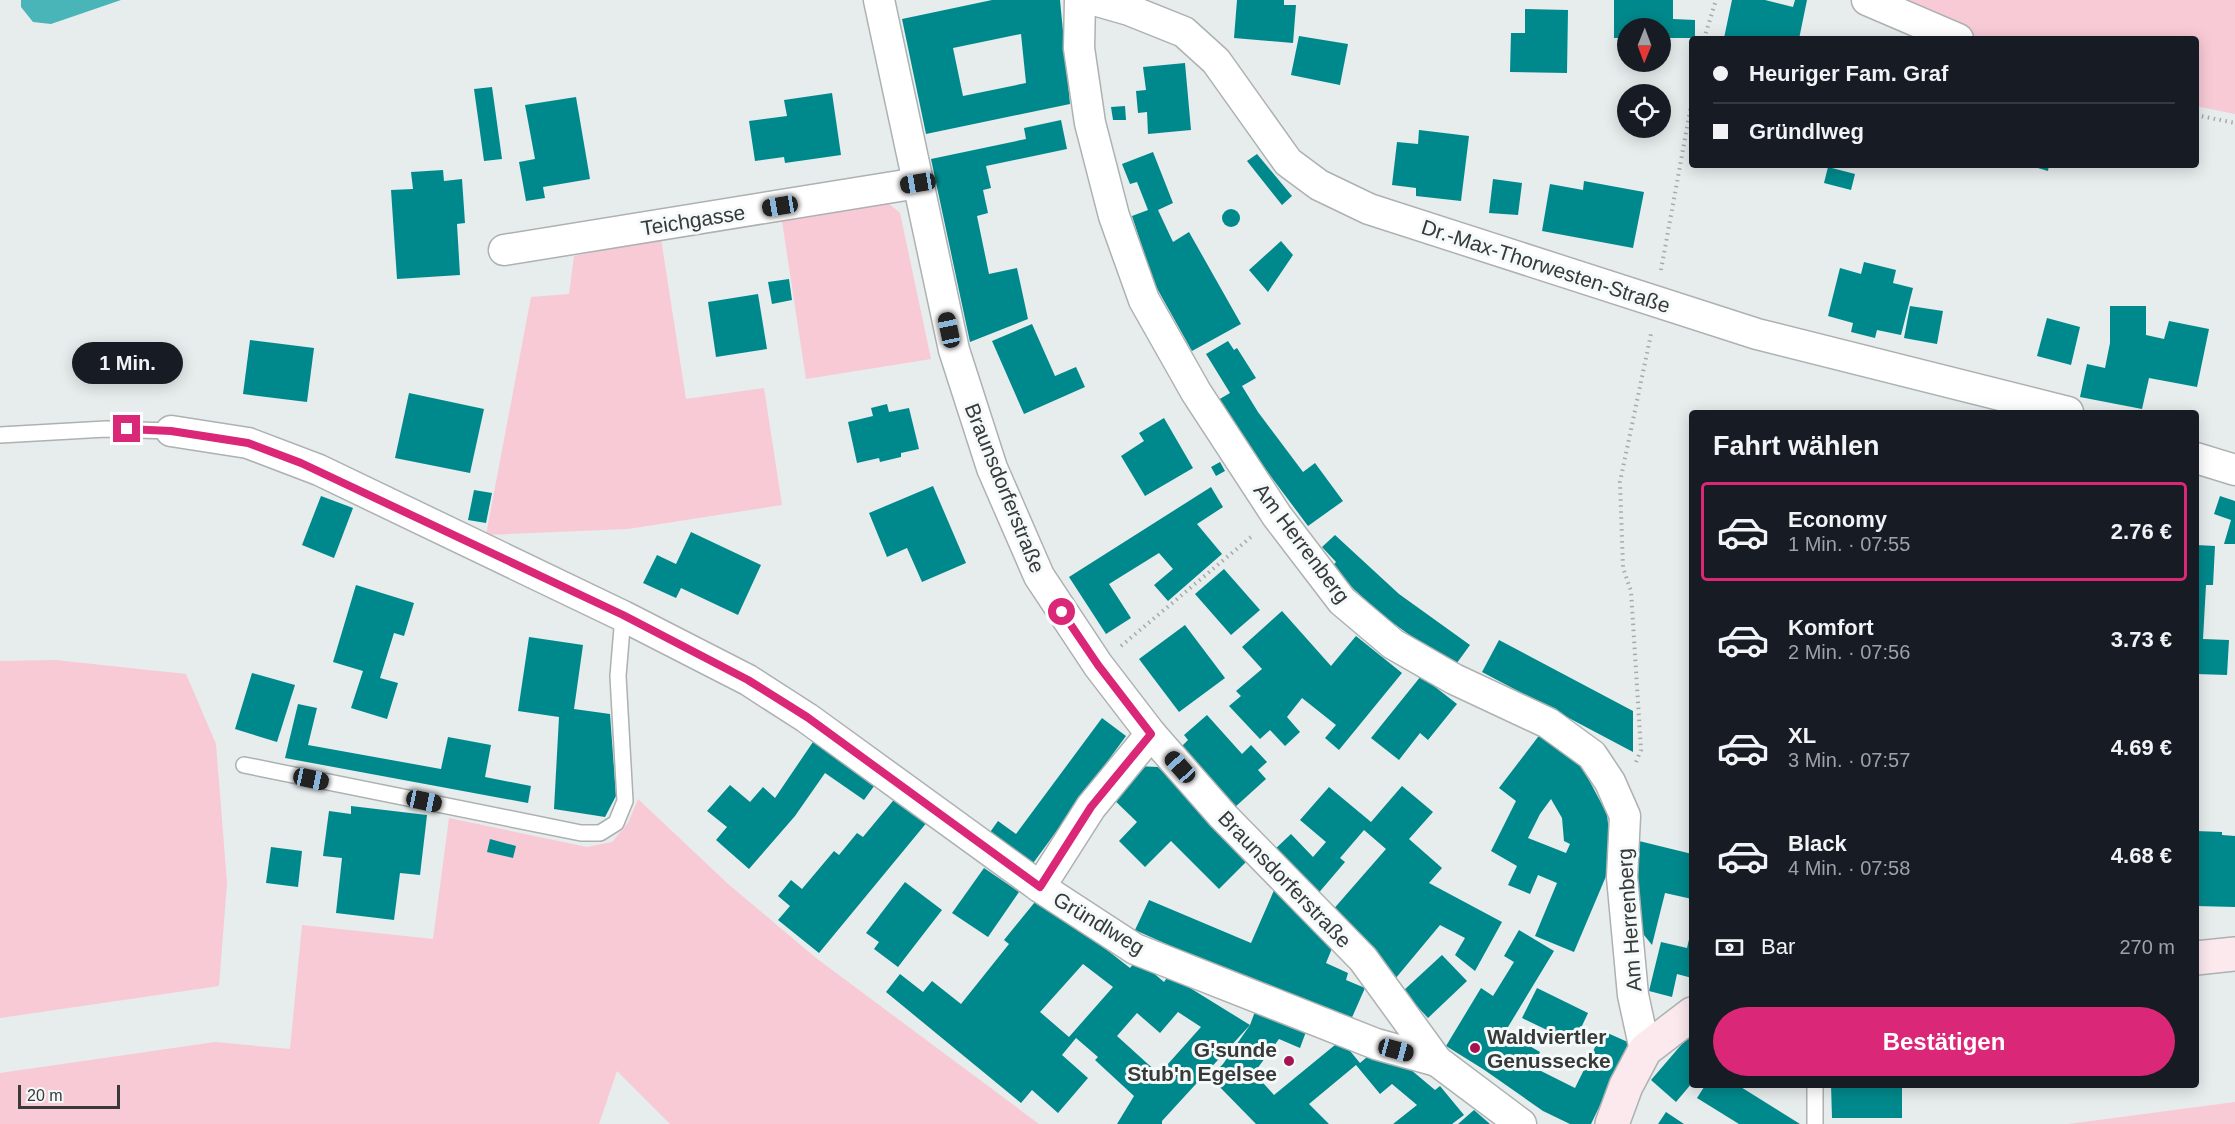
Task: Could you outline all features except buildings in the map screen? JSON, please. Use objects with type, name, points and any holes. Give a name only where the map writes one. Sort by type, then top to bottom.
[{"type":"street","name":"Braunsdorferstraße","points":[[879,0],[954,350],[992,468],[1038,576],[1098,665],[1151,734],[1223,816],[1363,959],[1437,1061],[1521,1124]]},
{"type":"street","name":"Am Herrenberg","points":[[1080,0],[1079,48],[1090,123],[1114,216],[1144,300],[1196,392],[1277,516],[1342,601],[1393,644],[1454,680],[1548,723],[1592,754],[1610,782],[1625,816],[1622,877],[1633,995],[1645,1050]]},
{"type":"street","name":"Dr.-Max-Thorwesten-Straße","points":[[1094,0],[1128,10],[1184,32],[1216,62],[1288,162],[1319,185],[1369,210],[1757,334],[2060,410]]},
{"type":"street","points":[[1867,0],[1951,36]]},
{"type":"street","name":"Teichgasse","points":[[504,250],[918,183]]},
{"type":"street","name":"Gründlweg","points":[[171,431],[248,443],[319,470],[623,615],[748,680],[807,717],[1040,887],[1135,949],[1376,1044],[1437,1061]]},
{"type":"street","points":[[2199,459],[2235,470]]},
{"type":"street","points":[[1040,887],[1091,807],[1151,734]]},
{"type":"street","points":[[2199,958],[2235,954]]},
{"type":"street","points":[[1612,1124],[1626,1086],[1645,1050],[1689,1016]]},
{"type":"lane","name":"Gründlweg","points":[[0,435],[106,429],[171,431]]},
{"type":"lane","points":[[244,765],[581,833],[600,833],[616,823],[625,801],[618,676],[623,615]]},
{"type":"lane","points":[[1815,1088],[1815,1124]]},
{"type":"path","points":[[1705,36],[1716,0]]},
{"type":"path","points":[[1610,782],[1635,764],[1641,750],[1630,591],[1623,568],[1620,482],[1657,302],[1659,276],[1689,116]]},
{"type":"path","points":[[2199,116],[2235,123]]},
{"type":"path","points":[[1098,665],[1277,516]]},
{"type":"shaded area","points":[[1890,0],[2235,0],[2235,114],[2199,107],[2199,36],[1975,36]]},
{"type":"shaded area","points":[[888,203],[900,213],[931,359],[806,379],[782,221]]},
{"type":"shaded area","points":[[661,239],[686,399],[764,388],[782,505],[628,529],[486,535],[531,297],[569,294],[574,256]]},
{"type":"shaded area","points":[[55,660],[186,674],[216,744],[227,883],[219,986],[0,1018],[0,661]]},
{"type":"shaded area","points":[[638,799],[727,883],[816,958],[1039,1124],[670,1124],[617,1071],[599,1124],[0,1124],[0,1073],[215,1042],[290,1049],[302,925],[433,939],[449,818],[587,847],[612,842],[628,823]]},
{"type":"shaded area","points":[[2235,1102],[2235,1124],[2068,1124]]},
{"type":"water","points":[[21,0],[121,0],[51,24],[33,22],[21,7]]},
{"type":"place","name":"Waldviertler Genussecke","points":[[1475,1048]]},
{"type":"place","name":"G'sunde Stub'n Egelsee","points":[[1289,1061]]},
{"type":"route","points":[[127,429],[171,431],[248,443],[319,470],[623,615],[748,680],[807,717],[1040,887],[1091,807],[1151,734],[1098,665],[1062,612]]}]
